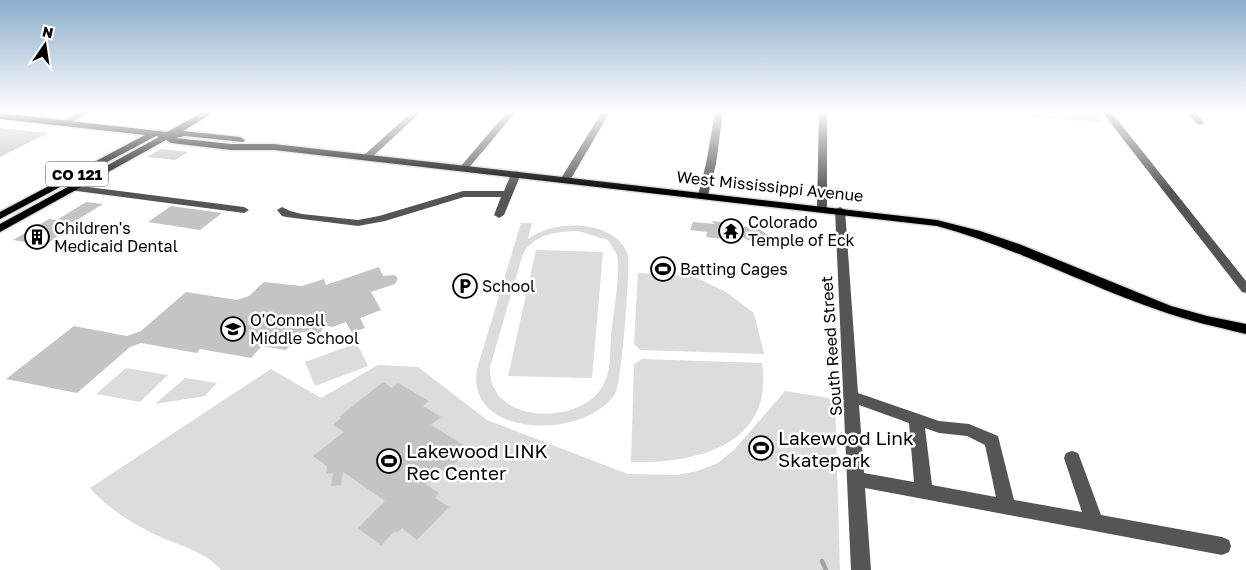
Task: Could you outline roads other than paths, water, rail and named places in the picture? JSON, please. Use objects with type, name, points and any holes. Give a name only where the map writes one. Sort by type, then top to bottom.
[{"type":"main road","name":"CO 121","points":[[0,216],[146,139]]},
{"type":"main road","name":"CO 121","points":[[0,230],[163,139]]},
{"type":"main road","name":"West Mississippi Avenue","points":[[171,139],[207,145],[274,147],[367,157],[921,220],[972,232],[1029,252],[1152,304],[1192,317],[1246,329]]},
{"type":"street","points":[[367,157],[387,139]]},
{"type":"street","points":[[464,168],[489,139]]},
{"type":"street","points":[[565,180],[590,139]]},
{"type":"street","points":[[703,195],[715,139]]},
{"type":"street","points":[[822,139],[822,208]]},
{"type":"street","points":[[1127,139],[1246,289]]},
{"type":"street","points":[[499,215],[516,174]]},
{"type":"street","points":[[73,188],[244,210]]},
{"type":"street","points":[[282,210],[286,214],[302,217],[358,223],[381,219],[464,194],[508,194]]},
{"type":"street","name":"South Reed Street","points":[[840,210],[861,570]]},
{"type":"street","points":[[852,397],[939,426],[969,430],[992,441],[1007,506]]},
{"type":"street","points":[[916,419],[924,492]]},
{"type":"street","points":[[1072,458],[1094,522]]},
{"type":"street","points":[[857,479],[1222,546]]},
{"type":"waterway","points":[[822,561],[826,570]]},
{"type":"place","name":"Colorado Temple of Eck","points":[[731,231]]},
{"type":"place","name":"Children's Medicaid Dental","points":[[37,237]]},
{"type":"place","name":"Batting Cages","points":[[663,269]]},
{"type":"place","name":"School","points":[[465,286]]},
{"type":"place","name":"O'Connell Middle School","points":[[233,329]]},
{"type":"place","name":"Lakewood Link Skatepark","points":[[761,448]]},
{"type":"place","name":"Lakewood LINK Rec Center","points":[[389,461]]}]
